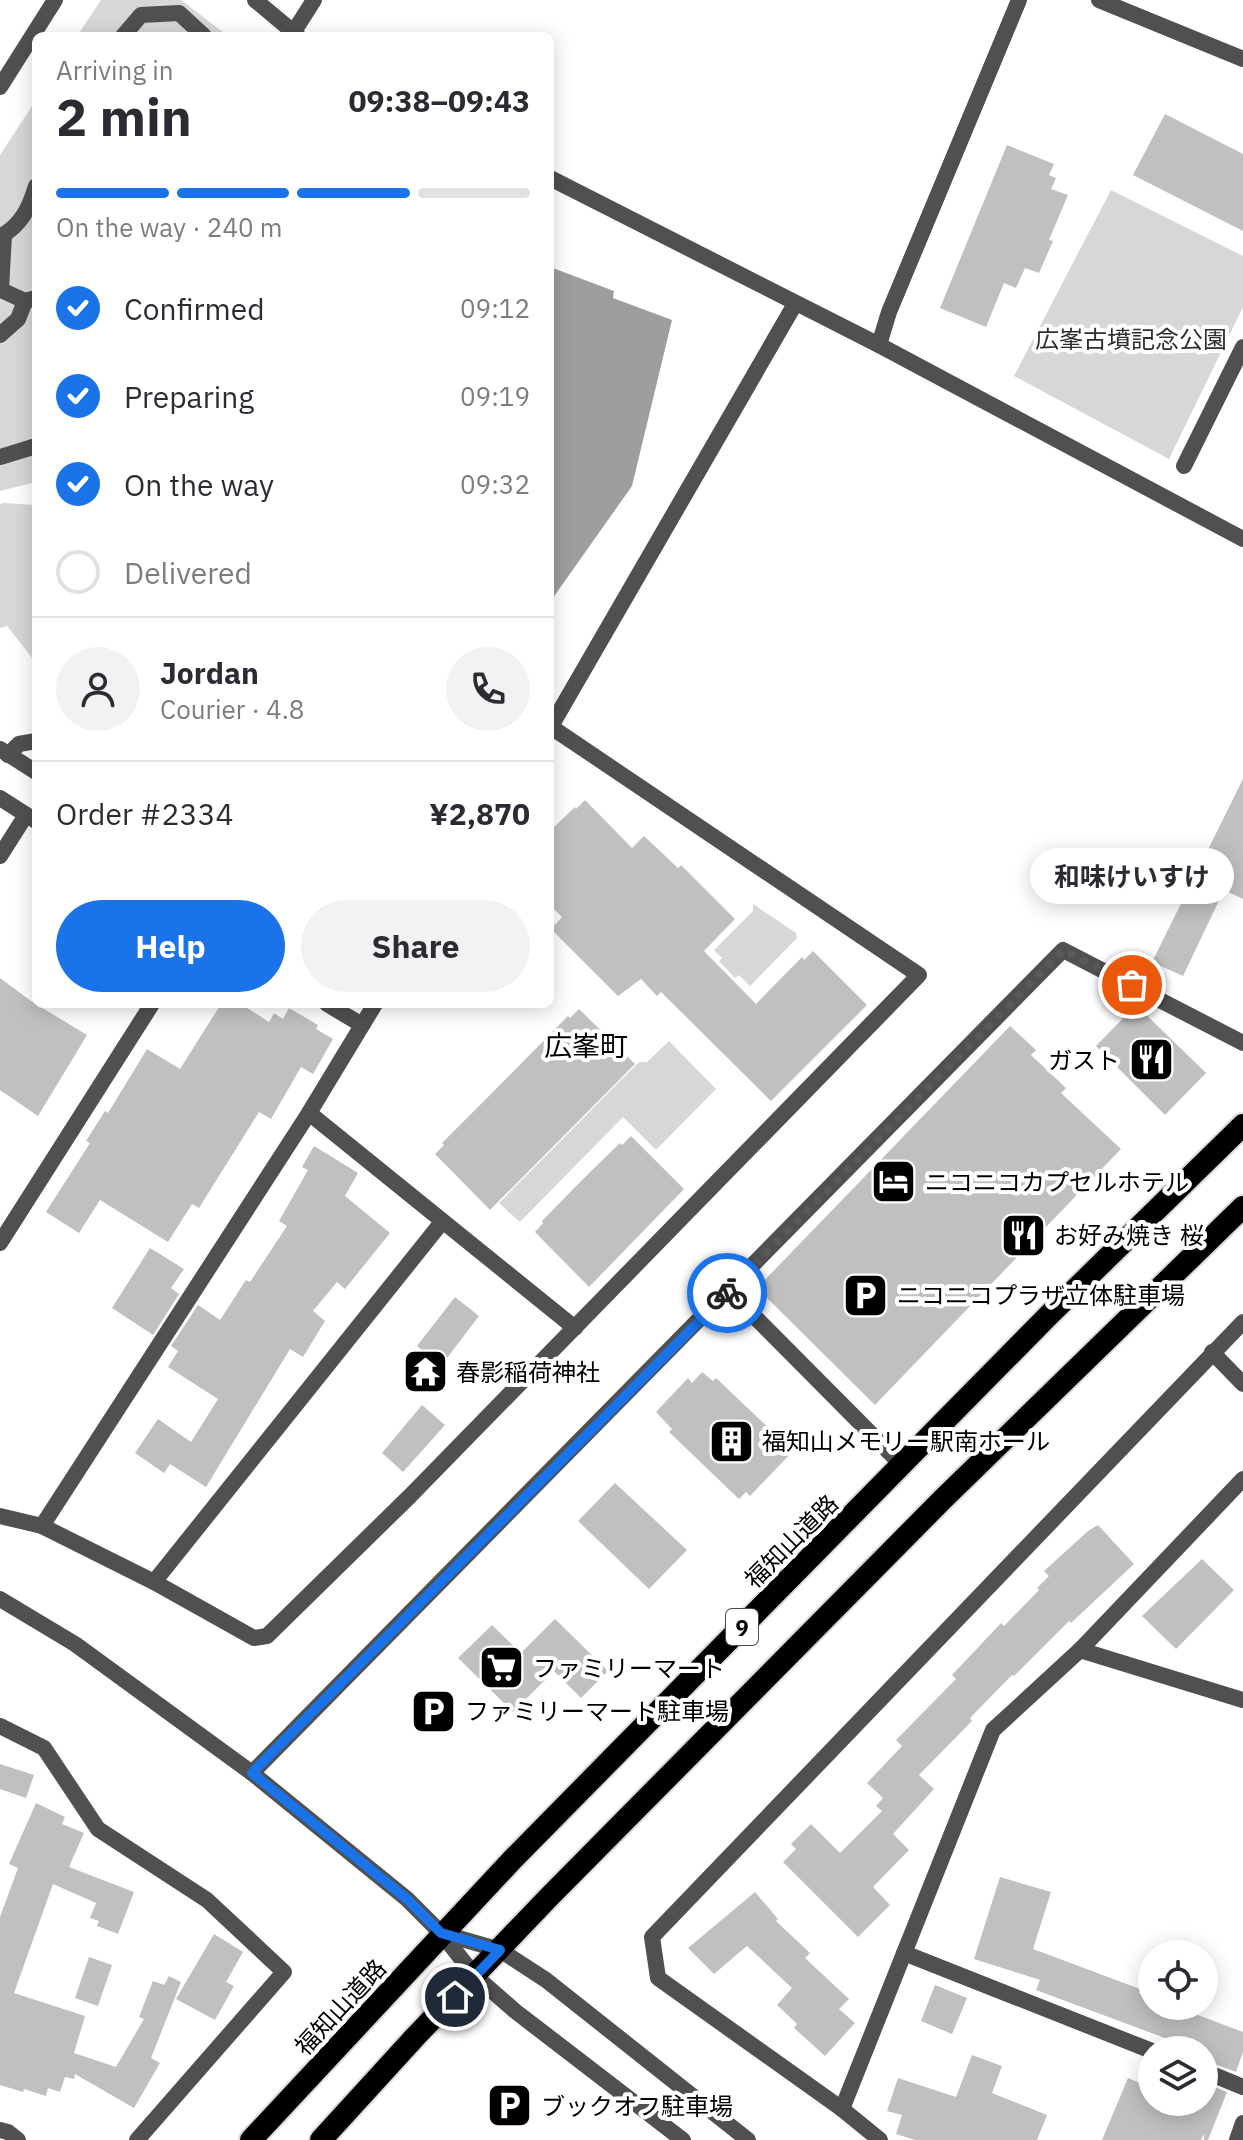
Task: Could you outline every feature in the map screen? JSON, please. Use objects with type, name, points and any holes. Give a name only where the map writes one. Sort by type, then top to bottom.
[{"type":"highway","name":"福知山道路","points":[[251,2140],[441,1933],[1135,1229],[1243,1125]]},
{"type":"highway","name":"9","points":[[321,2140],[415,2037],[954,1488],[1243,1207]]},
{"type":"street","points":[[35,32],[55,0]]},
{"type":"street","points":[[255,0],[292,32]]},
{"type":"street","points":[[298,32],[314,0]]},
{"type":"street","points":[[879,345],[889,312],[1019,0]]},
{"type":"street","points":[[1099,0],[1243,59]]},
{"type":"street","points":[[126,32],[141,15],[179,13],[200,32]]},
{"type":"street","points":[[0,87],[32,36]]},
{"type":"street","points":[[554,180],[879,345],[1243,539]]},
{"type":"street","points":[[0,335],[18,319],[30,299],[1,291],[2,236],[17,226],[32,202]]},
{"type":"street","points":[[554,721],[795,304]]},
{"type":"street","points":[[1184,466],[1243,347]]},
{"type":"street","points":[[0,457],[32,447]]},
{"type":"street","points":[[0,1516],[42,1526],[154,1582],[254,1638],[267,1636],[410,1496],[919,975],[554,731]]},
{"type":"street","points":[[32,742],[4,752],[32,770]]},
{"type":"street","points":[[0,798],[31,818],[0,856]]},
{"type":"street","points":[[252,1773],[1063,950],[1243,1043]]},
{"type":"street","points":[[0,1243],[149,1008]]},
{"type":"street","points":[[334,1008],[362,1025]]},
{"type":"street","points":[[42,1526],[309,1113],[373,1008]]},
{"type":"street","points":[[309,1113],[575,1328]]},
{"type":"street","points":[[154,1582],[442,1222]]},
{"type":"street","points":[[729,1291],[902,1465]]},
{"type":"street","points":[[880,2140],[842,2109],[658,1978],[652,1937],[1243,1322]]},
{"type":"street","points":[[1212,1352],[1243,1384]]},
{"type":"street","points":[[842,2109],[993,1730],[1080,1650],[1243,1479]]},
{"type":"street","points":[[0,1599],[75,1644],[252,1773],[407,1899],[441,1933],[475,1976],[515,2011],[683,2140]]},
{"type":"street","points":[[1080,1650],[1243,1700]]},
{"type":"street","points":[[0,1726],[44,1748],[98,1829],[207,1900],[284,1972],[137,2140]]},
{"type":"street","points":[[441,1933],[500,1950],[546,1980],[748,2140]]},
{"type":"street","points":[[904,1953],[1138,2045]]},
{"type":"street","points":[[1218,2077],[1243,2087]]},
{"type":"street","points":[[1237,2140],[1243,2123]]},
{"type":"street","points":[[0,2130],[18,2140]]},
{"type":"green space","points":[[101,0],[181,0],[223,32],[80,32]]},
{"type":"green space","points":[[32,106],[32,483],[0,491],[0,155]]},
{"type":"green space","name":"広峯古墳記念公園","points":[[1111,190],[1243,256],[1243,307],[1169,459],[1014,376]]},
{"type":"green space","points":[[0,505],[32,505],[32,658],[7,626],[0,628]]},
{"type":"green space","points":[[753,904],[796,933],[797,938],[750,986],[739,975],[735,978],[719,961],[722,958],[714,950],[753,911]]},
{"type":"green space","points":[[669,1041],[716,1089],[656,1150],[623,1117],[520,1222],[499,1203],[639,1062],[647,1062]]},
{"type":"shaded area","points":[[554,268],[614,291],[613,298],[672,320],[632,486],[554,596]]},
{"type":"building","points":[[1165,114],[1243,154],[1243,231],[1133,175]]},
{"type":"building","points":[[1007,145],[1054,164],[1049,175],[1056,178],[1051,189],[1068,195],[1039,273],[1025,268],[1016,288],[1004,283],[986,327],[940,308]]},
{"type":"building","points":[[1243,779],[1243,899],[1224,890],[1183,976],[1152,962]]},
{"type":"building","points":[[585,800],[632,848],[644,836],[678,868],[681,865],[735,919],[704,951],[756,1004],[802,957],[804,960],[813,951],[867,1005],[771,1101],[661,992],[657,996],[641,979],[618,996],[554,932],[554,926],[562,917],[554,909],[554,827]]},
{"type":"building","points":[[0,978],[32,1002],[32,1008],[43,1008],[87,1035],[38,1116],[0,1090]]},
{"type":"building","name":"ガスト","points":[[1136,1005],[1206,1073],[1165,1115],[1096,1046]]},
{"type":"building","points":[[218,1008],[247,1008],[269,1022],[274,1013],[283,1019],[289,1008],[318,1025],[316,1029],[333,1039],[313,1074],[301,1067],[271,1119],[259,1112],[199,1208],[192,1204],[168,1242],[100,1200],[79,1233],[46,1212],[90,1143],[86,1141],[105,1111],[108,1113],[147,1049],[180,1069]]},
{"type":"building","points":[[579,1009],[635,1064],[490,1210],[435,1154],[444,1145],[442,1143],[568,1016],[570,1018]]},
{"type":"building","points":[[1010,1026],[1036,1050],[1031,1055],[1066,1088],[1061,1093],[1121,1149],[875,1405],[757,1288]]},
{"type":"building","points":[[631,1136],[684,1189],[589,1287],[535,1232],[584,1178]]},
{"type":"building","points":[[314,1146],[358,1173],[345,1196],[390,1233],[345,1289],[337,1282],[313,1311],[325,1321],[303,1357],[290,1349],[206,1487],[170,1464],[164,1473],[135,1453],[158,1419],[191,1442],[218,1399],[168,1367],[178,1351],[171,1346],[198,1305],[220,1320],[246,1280],[250,1282],[287,1226],[279,1221],[308,1170],[302,1167]]},
{"type":"building","points":[[150,1248],[184,1269],[171,1288],[179,1294],[153,1335],[112,1308]]},
{"type":"building","points":[[455,1297],[479,1316],[439,1364],[417,1346]]},
{"type":"building","name":"福知山メモリー駅南ホール","points":[[702,1372],[713,1381],[716,1378],[793,1451],[750,1496],[746,1492],[739,1499],[669,1432],[672,1429],[656,1412],[688,1378],[692,1383]]},
{"type":"building","points":[[422,1405],[445,1425],[403,1472],[382,1453]]},
{"type":"building","points":[[615,1483],[687,1550],[649,1589],[578,1521]]},
{"type":"building","points":[[1098,1525],[1134,1564],[1012,1675],[919,1775],[934,1789],[893,1834],[909,1850],[873,1887],[890,1905],[858,1937],[783,1862],[796,1849],[791,1844],[811,1824],[840,1853],[882,1811],[876,1806],[883,1798],[867,1783],[902,1746],[896,1740],[956,1679],[952,1675],[1001,1623],[1004,1626],[1039,1590],[1037,1588],[1049,1576],[1044,1571]]},
{"type":"building","points":[[1202,1559],[1234,1590],[1176,1649],[1142,1616]]},
{"type":"building","points":[[555,1619],[608,1671],[581,1698],[554,1671],[513,1712],[458,1658],[492,1625],[521,1653]]},
{"type":"building","points":[[0,1764],[34,1775],[26,1798],[0,1789]]},
{"type":"building","points":[[36,1803],[65,1817],[62,1824],[84,1833],[69,1867],[134,1892],[118,1934],[97,1926],[99,1921],[90,1918],[96,1903],[53,1884],[14,1993],[85,2016],[74,2053],[116,2067],[144,2019],[139,2017],[153,1981],[164,1985],[169,1976],[181,1982],[151,2058],[160,2063],[134,2108],[75,2074],[74,2079],[65,2077],[60,2092],[48,2088],[46,2096],[0,2085],[0,1917],[18,1868],[9,1864]]},
{"type":"building","points":[[1000,1877],[1051,1892],[1033,1949],[1138,1988],[1138,2020],[1211,2020],[1243,2032],[1243,2052],[1236,2072],[1218,2065],[1218,2036],[1159,2036],[1036,1990],[1040,1980],[974,1959]]},
{"type":"building","points":[[755,1892],[778,1919],[776,1921],[810,1953],[805,1958],[849,1999],[839,2009],[855,2023],[825,2056],[794,2028],[797,2024],[777,2005],[792,1988],[747,1946],[714,1974],[688,1948]]},
{"type":"building","points":[[214,1934],[243,1952],[226,1982],[234,1986],[215,2020],[176,1999]]},
{"type":"building","points":[[89,1957],[112,1965],[98,2006],[75,1998]]},
{"type":"building","points":[[935,1985],[967,1998],[952,2034],[921,2021]]},
{"type":"building","points":[[972,2055],[1002,2066],[992,2093],[1047,2115],[1037,2140],[915,2140],[896,2134],[902,2115],[887,2111],[898,2078],[956,2097]]},
{"type":"building","points":[[1128,2078],[1138,2082],[1138,2116],[1218,2116],[1208,2140],[1204,2140],[1204,2134],[1201,2140],[1102,2140]]},
{"type":"building","points":[[1218,2088],[1227,2092],[1218,2115]]},
{"type":"way so far","points":[[727,1293],[1063,950],[1132,985]]},
{"type":"place","name":"和味けいすけ","points":[[1132,985]]},
{"type":"place","name":"ガスト","points":[[1151,1060]]},
{"type":"place","name":"ニコニコカプセルホテル","points":[[894,1182]]},
{"type":"place","name":"お好み焼き 桜","points":[[1023,1235]]},
{"type":"place","name":"ニコニコプラザ立体駐車場","points":[[866,1295]]},
{"type":"place","name":"春影稲荷神社","points":[[425,1372]]},
{"type":"place","name":"福知山メモリー駅南ホール","points":[[731,1441]]},
{"type":"place","name":"ファミリーマート","points":[[502,1668]]},
{"type":"place","name":"ファミリーマート駐車場","points":[[434,1711]]},
{"type":"place","name":"ブックオフ駐車場","points":[[510,2106]]},
{"type":"district","name":"広峯町","points":[[586,1045]]},
{"type":"route","points":[[455,1997],[500,1950],[441,1933],[407,1899],[252,1773],[727,1293]]}]
